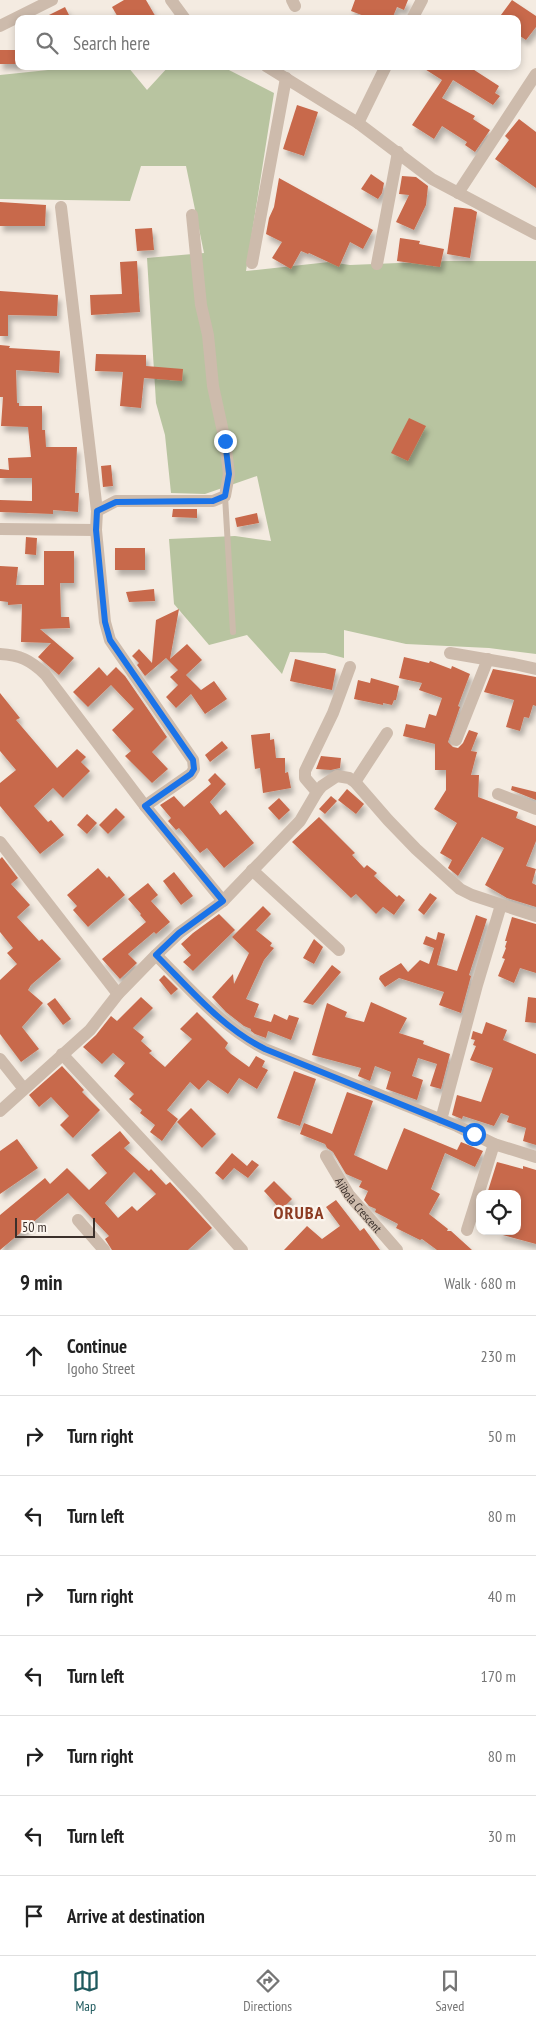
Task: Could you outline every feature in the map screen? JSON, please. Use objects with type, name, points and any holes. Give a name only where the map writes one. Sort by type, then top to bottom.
[{"type":"street","points":[[17,15],[34,4],[52,0]]},
{"type":"street","points":[[172,0],[182,15]]},
{"type":"street","points":[[414,15],[422,0]]},
{"type":"street","points":[[0,26],[15,16]]},
{"type":"street","points":[[273,70],[358,124],[432,179],[536,234]]},
{"type":"street","points":[[358,124],[384,70]]},
{"type":"street","points":[[458,193],[536,74]]},
{"type":"street","points":[[252,263],[286,78]]},
{"type":"street","points":[[377,264],[398,152]]},
{"type":"street","points":[[61,207],[97,511],[96,530],[105,622],[110,640],[193,760],[194,769],[191,774],[145,806]]},
{"type":"street","points":[[97,511],[116,502],[213,501],[225,496],[229,474],[225,441],[213,386],[208,335],[201,305],[192,215]]},
{"type":"street","points":[[0,529],[96,530]]},
{"type":"street","points":[[450,653],[488,658],[536,669]]},
{"type":"street","points":[[0,654],[13,655],[32,662],[45,674],[145,806],[223,901]]},
{"type":"street","points":[[456,740],[488,658]]},
{"type":"street","points":[[317,792],[305,778],[305,771],[333,713],[350,667]]},
{"type":"street","points":[[355,782],[387,733]]},
{"type":"street","points":[[0,1111],[90,1030],[118,994],[179,933],[223,901],[300,821],[317,792],[337,776],[349,778],[355,782],[373,805],[399,832],[460,889],[472,895],[536,916]]},
{"type":"street","points":[[498,794],[536,809]]},
{"type":"street","points":[[0,842],[118,994]]},
{"type":"street","points":[[252,870],[339,950]]},
{"type":"street","points":[[441,1120],[477,985],[501,905]]},
{"type":"street","points":[[156,955],[222,1020],[250,1042],[457,1126],[494,1144],[536,1157]]},
{"type":"street","points":[[62,1054],[242,1250]]},
{"type":"street","points":[[0,1059],[24,1089]]},
{"type":"street","points":[[466,1230],[494,1144]]},
{"type":"street","name":"Ajibola Crescent","points":[[326,1156],[349,1195],[394,1249]]},
{"type":"street","points":[[78,1220],[104,1250]]},
{"type":"lane","points":[[225,496],[234,632]]},
{"type":"green space","points":[[48,70],[130,70],[147,90],[165,70],[229,70],[274,93],[246,271],[329,262],[350,265],[447,261],[536,261],[536,654],[489,648],[406,644],[344,630],[344,658],[325,653],[290,652],[282,674],[247,635],[209,645],[174,604],[169,539],[235,536],[271,541],[257,476],[205,494],[171,493],[165,435],[156,403],[147,258],[204,253],[186,166],[141,166],[130,201],[0,199],[0,75]]},
{"type":"building","points":[[124,0],[146,0],[155,15],[117,15],[112,7]]},
{"type":"building","points":[[355,0],[408,0],[404,10],[397,7],[394,15],[362,15],[351,11]]},
{"type":"building","points":[[512,0],[536,16],[536,27],[526,40],[521,37],[521,15],[501,15]]},
{"type":"building","points":[[65,7],[69,15],[49,15]]},
{"type":"building","points":[[0,50],[15,50],[15,64],[0,64]]},
{"type":"building","points":[[426,70],[474,70],[499,86],[495,93],[500,96],[493,105],[453,80],[442,98],[475,116],[473,119],[490,130],[475,152],[465,145],[467,142],[442,126],[434,139],[412,125],[442,80]]},
{"type":"building","points":[[297,105],[318,112],[304,156],[283,149]]},
{"type":"building","points":[[519,119],[536,132],[536,188],[495,159],[509,140],[505,136]]},
{"type":"building","points":[[371,174],[384,183],[382,193],[378,199],[361,189]]},
{"type":"building","points":[[402,176],[416,177],[428,186],[426,205],[414,230],[396,222],[409,195],[399,194]]},
{"type":"building","points":[[279,178],[373,230],[363,249],[350,242],[339,267],[301,251],[291,269],[272,258],[282,242],[266,234],[269,218],[274,207]]},
{"type":"building","points":[[0,202],[46,205],[45,226],[0,226]]},
{"type":"building","points":[[454,207],[471,209],[477,212],[470,258],[447,254]]},
{"type":"building","points":[[152,228],[154,250],[137,251],[135,229]]},
{"type":"building","points":[[400,238],[420,241],[419,244],[444,249],[440,267],[397,261]]},
{"type":"building","points":[[137,261],[140,312],[91,315],[90,295],[122,294],[120,262]]},
{"type":"building","points":[[0,291],[58,295],[57,316],[8,315],[8,336],[0,336]]},
{"type":"building","points":[[0,345],[10,346],[9,348],[60,351],[59,373],[16,370],[17,403],[19,403],[19,406],[42,406],[42,430],[45,430],[46,447],[77,447],[75,493],[79,493],[78,512],[53,510],[53,514],[0,512],[0,500],[32,501],[32,478],[0,478],[0,469],[9,470],[8,458],[31,457],[28,427],[1,426],[3,397],[0,397]]},
{"type":"building","points":[[96,354],[146,355],[146,366],[183,369],[182,381],[144,378],[141,408],[120,406],[123,372],[95,371]]},
{"type":"building","points":[[409,418],[426,426],[408,461],[391,453]]},
{"type":"building","points":[[111,465],[113,486],[103,487],[101,466]]},
{"type":"building","points":[[173,509],[197,509],[197,518],[172,517]]},
{"type":"building","points":[[257,513],[259,523],[237,527],[235,518]]},
{"type":"building","points":[[26,537],[37,538],[36,555],[25,554]]},
{"type":"building","points":[[115,548],[145,548],[145,570],[115,570]]},
{"type":"building","points":[[44,551],[74,551],[74,583],[60,583],[61,617],[69,617],[70,628],[40,629],[74,658],[59,675],[38,657],[51,643],[21,642],[22,604],[8,605],[8,602],[0,601],[0,566],[18,567],[16,585],[44,585]]},
{"type":"building","points":[[154,589],[155,601],[129,602],[126,592]]},
{"type":"building","points":[[179,609],[170,659],[187,644],[202,660],[186,675],[201,690],[214,681],[227,699],[205,714],[191,694],[176,708],[166,697],[178,685],[170,677],[178,670],[166,658],[145,676],[137,665],[139,663],[132,656],[139,649],[152,663],[156,620]]},
{"type":"building","points":[[404,657],[429,663],[430,661],[451,669],[452,666],[470,674],[458,706],[460,707],[448,742],[453,747],[458,748],[463,743],[469,730],[478,733],[471,751],[477,752],[471,775],[479,775],[478,797],[518,812],[516,818],[536,826],[536,841],[526,866],[536,869],[532,883],[536,885],[536,907],[507,898],[485,885],[504,848],[482,837],[458,876],[448,868],[452,860],[440,853],[457,823],[434,809],[446,790],[446,770],[435,770],[435,744],[403,736],[406,724],[425,728],[429,714],[436,716],[442,698],[419,690],[422,683],[399,678]]},
{"type":"building","points":[[295,659],[336,669],[332,690],[290,681]]},
{"type":"building","points":[[99,667],[107,676],[116,667],[125,676],[167,737],[152,752],[168,769],[152,783],[125,756],[131,751],[112,730],[134,709],[111,685],[88,707],[73,692]]},
{"type":"building","points":[[493,669],[536,677],[536,706],[533,705],[529,718],[524,717],[520,731],[506,727],[514,700],[484,692]]},
{"type":"building","points":[[371,678],[399,686],[396,700],[394,700],[392,705],[354,699],[358,680],[370,683]]},
{"type":"building","points":[[0,693],[20,718],[16,720],[57,768],[77,749],[86,757],[81,762],[90,771],[63,798],[53,788],[34,806],[48,822],[51,820],[64,835],[40,854],[0,806],[0,783],[16,770],[0,751]]},
{"type":"building","points":[[270,733],[270,740],[274,739],[276,758],[285,758],[285,773],[288,772],[291,788],[263,793],[260,768],[255,769],[251,735]]},
{"type":"building","points":[[222,741],[228,748],[210,762],[205,755]]},
{"type":"building","points":[[321,756],[341,758],[340,768],[331,770],[316,769]]},
{"type":"building","points":[[215,773],[226,784],[210,802],[220,815],[226,810],[254,843],[224,868],[207,848],[200,853],[179,828],[176,830],[168,821],[171,818],[160,805],[174,796],[184,807],[211,784],[208,780]]},
{"type":"building","points":[[512,786],[536,792],[536,800],[511,790]]},
{"type":"building","points":[[347,789],[364,804],[356,814],[338,800]]},
{"type":"building","points":[[331,796],[337,801],[325,814],[319,809]]},
{"type":"building","points":[[279,798],[290,810],[279,820],[268,808]]},
{"type":"building","points":[[116,808],[125,817],[108,834],[99,825]]},
{"type":"building","points":[[87,814],[97,823],[87,834],[77,825]]},
{"type":"building","points":[[319,817],[355,853],[352,855],[364,868],[367,865],[377,873],[374,876],[397,897],[399,895],[405,900],[394,915],[383,907],[376,914],[356,894],[351,898],[292,842]]},
{"type":"building","points":[[2,857],[18,878],[11,884],[30,905],[17,917],[39,941],[42,939],[61,959],[31,985],[28,990],[43,1003],[22,1027],[39,1049],[21,1062],[0,1034],[0,980],[17,964],[7,953],[13,948],[0,932],[0,859]]},
{"type":"building","points":[[98,868],[107,878],[109,876],[125,895],[88,927],[73,910],[77,906],[67,895]]},
{"type":"building","points":[[174,872],[193,896],[181,905],[163,881]]},
{"type":"building","points":[[148,883],[158,895],[151,901],[170,922],[156,934],[154,932],[128,954],[137,963],[120,979],[102,959],[146,922],[128,899]]},
{"type":"building","points":[[430,893],[437,898],[424,915],[418,910]]},
{"type":"building","points":[[263,906],[271,914],[256,930],[272,943],[270,946],[274,948],[264,960],[246,999],[259,1004],[254,1017],[271,1022],[274,1014],[287,1020],[289,1015],[299,1018],[291,1040],[268,1031],[266,1038],[255,1034],[251,1029],[226,1012],[212,997],[233,974],[234,984],[249,953],[232,937]]},
{"type":"building","points":[[219,914],[235,930],[193,971],[183,962],[191,955],[181,944]]},
{"type":"building","points":[[476,915],[487,919],[469,975],[471,976],[461,1013],[439,1005],[444,992],[399,978],[385,987],[379,979],[380,976],[401,963],[408,972],[420,960],[429,964],[434,948],[423,944],[426,936],[436,940],[438,932],[445,934],[437,965],[457,971]]},
{"type":"building","points":[[512,917],[536,924],[536,973],[520,968],[514,983],[498,976],[505,959],[502,958],[506,948],[507,941],[505,941]]},
{"type":"building","points":[[314,939],[323,947],[314,964],[303,958]]},
{"type":"building","points":[[332,965],[341,972],[313,1005],[303,1002]]},
{"type":"building","points":[[164,975],[178,989],[171,995],[159,980]]},
{"type":"building","points":[[141,997],[153,1008],[133,1028],[144,1037],[141,1041],[152,1051],[149,1053],[165,1067],[192,1039],[180,1029],[197,1012],[228,1043],[225,1048],[249,1067],[256,1056],[265,1061],[262,1067],[268,1070],[257,1089],[239,1078],[228,1094],[208,1080],[199,1090],[190,1082],[167,1110],[178,1119],[162,1141],[150,1132],[155,1125],[140,1113],[142,1110],[129,1099],[134,1094],[114,1076],[125,1063],[113,1053],[102,1064],[83,1047],[96,1035],[111,1016],[117,1021]]},
{"type":"building","points":[[528,997],[536,998],[536,1023],[525,1022]]},
{"type":"building","points":[[55,998],[71,1019],[63,1025],[47,1004]]},
{"type":"building","points":[[371,1002],[407,1018],[399,1033],[424,1041],[423,1044],[450,1054],[441,1089],[430,1086],[437,1064],[418,1058],[412,1076],[423,1080],[417,1100],[386,1089],[391,1072],[375,1066],[370,1081],[358,1076],[361,1068],[312,1055],[327,1003],[347,1012],[345,1017],[364,1022]]},
{"type":"building","points":[[486,1022],[507,1030],[503,1040],[536,1054],[536,1145],[523,1141],[526,1128],[507,1122],[509,1116],[501,1113],[494,1126],[463,1116],[462,1119],[452,1115],[457,1095],[481,1102],[493,1068],[470,1060],[476,1046],[473,1045],[475,1040],[471,1039],[473,1031],[482,1034]]},
{"type":"building","points":[[62,1066],[84,1090],[82,1092],[100,1110],[73,1138],[60,1125],[69,1116],[51,1097],[39,1107],[29,1095]]},
{"type":"building","points":[[294,1071],[316,1079],[300,1126],[277,1118]]},
{"type":"building","points":[[347,1092],[373,1101],[354,1155],[380,1167],[387,1170],[404,1128],[457,1150],[461,1142],[483,1151],[475,1167],[445,1153],[431,1189],[440,1194],[429,1214],[472,1250],[437,1250],[422,1239],[420,1240],[396,1228],[398,1224],[375,1212],[376,1209],[369,1206],[364,1200],[368,1191],[359,1187],[362,1181],[346,1174],[333,1152],[325,1144],[300,1134],[304,1123],[332,1134]]},
{"type":"building","points":[[191,1108],[216,1134],[202,1148],[177,1122]]},
{"type":"building","points":[[120,1131],[130,1143],[124,1148],[149,1171],[151,1169],[166,1185],[170,1182],[212,1228],[188,1250],[112,1250],[105,1239],[109,1236],[68,1193],[0,1250],[0,1215],[45,1178],[50,1184],[67,1168],[89,1190],[107,1173],[91,1155]],"holes":[[[134,1172],[156,1194],[137,1211],[132,1206],[118,1218],[105,1203]]]},
{"type":"building","points":[[17,1139],[38,1168],[0,1194],[0,1151]]},
{"type":"building","points":[[232,1153],[247,1166],[252,1160],[259,1165],[248,1178],[234,1168],[223,1180],[215,1173]]},
{"type":"building","points":[[497,1162],[523,1169],[523,1166],[536,1170],[536,1244],[503,1235],[521,1235],[521,1190],[488,1190]]},
{"type":"building","points":[[274,1181],[292,1199],[281,1210],[264,1191]]},
{"type":"building","points":[[336,1200],[360,1231],[364,1228],[380,1250],[284,1250],[307,1226],[322,1239],[340,1226],[326,1207]]},
{"type":"district","name":"ORUBA","points":[[299,1212]]},
{"type":"route","points":[[225,441],[229,474],[225,496],[213,501],[116,502],[97,511],[96,530],[105,622],[110,640],[193,760],[194,769],[191,774],[145,806],[223,901],[179,933],[156,955],[222,1020],[250,1042],[474,1134]]}]
